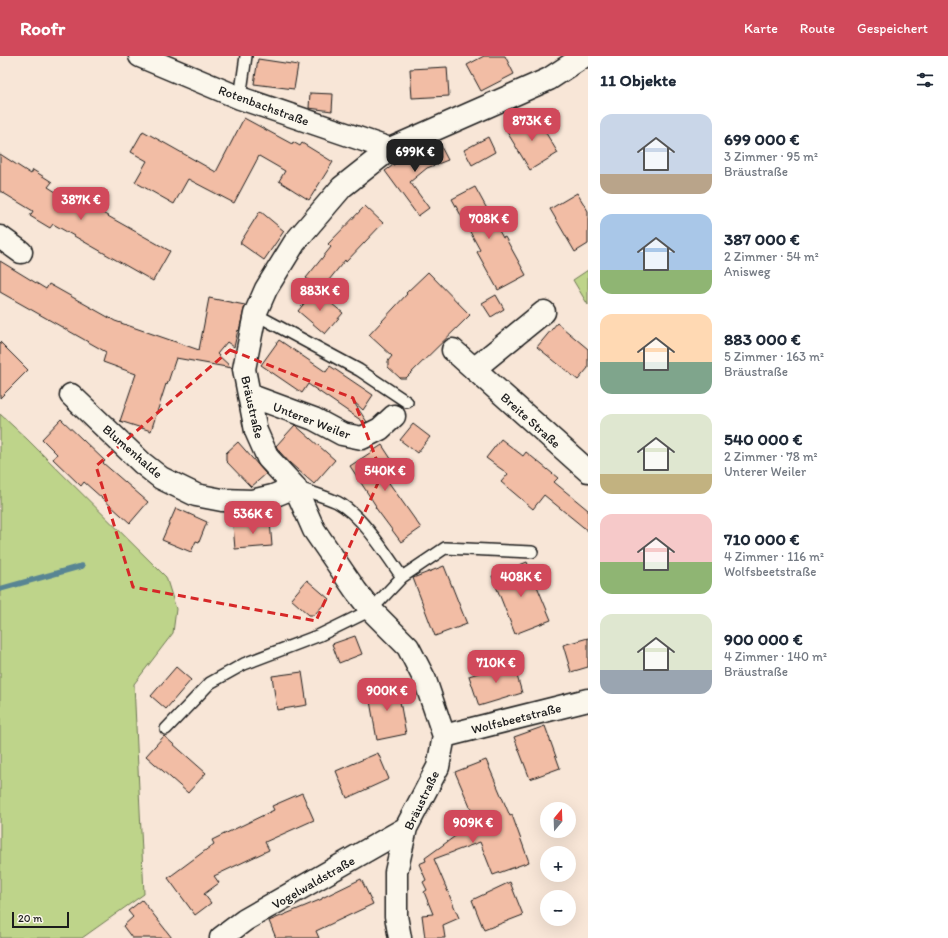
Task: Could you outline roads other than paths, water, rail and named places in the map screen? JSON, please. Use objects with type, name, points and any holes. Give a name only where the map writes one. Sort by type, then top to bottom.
[{"type":"street","name":"Rotenbachstraße","points":[[140,56],[240,98],[390,149]]},
{"type":"street","name":"Bräustraße","points":[[400,938],[396,916],[396,872],[406,828],[438,767],[444,736],[425,680],[408,647],[371,610],[356,591],[314,530],[296,487],[268,458],[256,431],[244,369],[255,314],[266,289],[295,242],[342,186],[390,149],[549,79],[584,56]]},
{"type":"street","points":[[0,237],[22,252]]},
{"type":"street","points":[[474,369],[544,312]]},
{"type":"street","name":"Breite Straße","points":[[453,350],[588,471]]},
{"type":"street","name":"Blumenhalde","points":[[71,395],[142,463],[161,478],[196,495],[222,500],[252,501],[273,496],[296,487]]},
{"type":"street","name":"Unterer Weiler","points":[[248,395],[314,420],[342,434],[362,438],[380,429],[400,409]]},
{"type":"street","name":"Wolfsbeetstraße","points":[[444,736],[588,700]]},
{"type":"street","name":"Vogelwaldstraße","points":[[221,938],[248,929],[406,828]]},
{"type":"lane","points":[[240,98],[246,56]]},
{"type":"lane","points":[[255,314],[359,370],[400,409]]},
{"type":"lane","points":[[296,487],[338,502],[357,517],[402,577]]},
{"type":"lane","points":[[166,729],[210,683],[244,664],[320,634],[371,610],[402,577],[445,548],[532,552]]},
{"type":"waterway","points":[[0,589],[82,566]]}]
